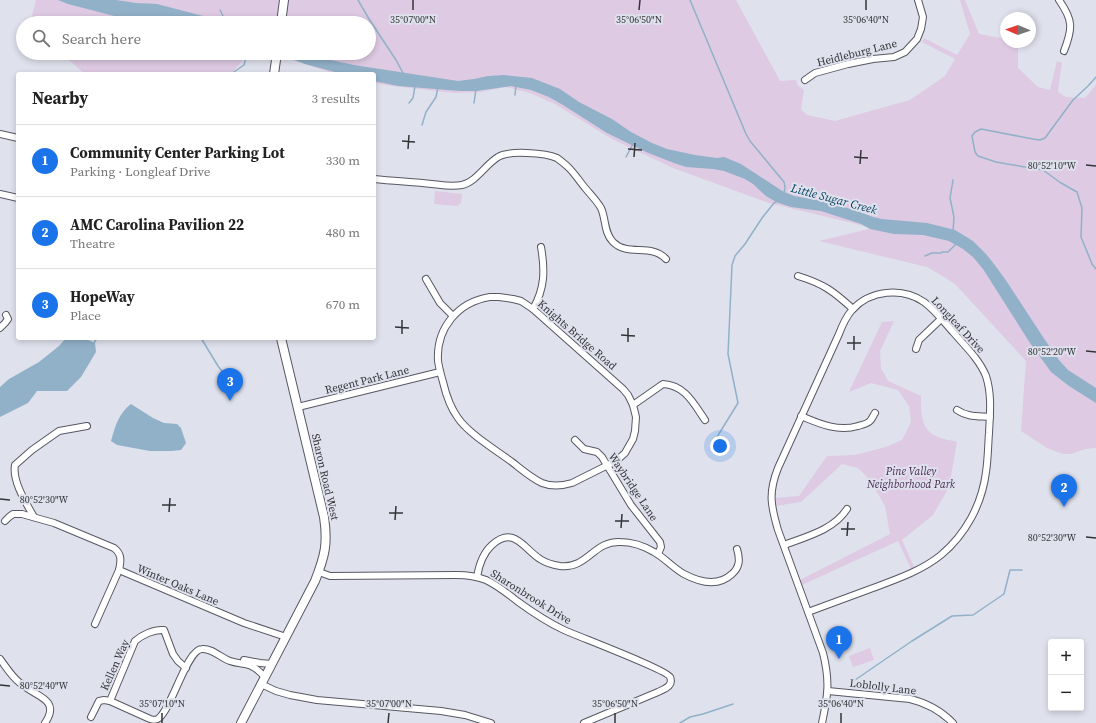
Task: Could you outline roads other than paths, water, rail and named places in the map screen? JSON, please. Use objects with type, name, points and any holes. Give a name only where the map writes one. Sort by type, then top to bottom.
[{"type":"main road","points":[[282,16],[284,0]]},
{"type":"main road","points":[[274,72],[275,60]]},
{"type":"main road","name":"Sharon Road West","points":[[241,723],[315,581],[325,553],[326,536],[324,517],[281,340]]},
{"type":"street","name":"Heidleburg Lane","points":[[805,80],[815,74],[848,64],[872,59],[894,57],[905,52],[917,39],[921,29],[923,17],[918,0]]},
{"type":"street","points":[[1059,0],[1065,9],[1070,23],[1070,34],[1064,51]]},
{"type":"street","points":[[0,134],[16,138]]},
{"type":"street","points":[[376,179],[462,185],[476,176],[496,158],[505,154],[516,152],[548,155],[557,158],[570,168],[598,203],[609,237],[616,244],[626,249],[655,252],[662,255],[666,259]]},
{"type":"street","points":[[0,194],[16,198]]},
{"type":"street","points":[[533,309],[540,294],[543,280],[544,261],[541,248]]},
{"type":"street","points":[[798,276],[827,287],[853,310]]},
{"type":"street","points":[[426,279],[438,301],[453,316]]},
{"type":"street","name":"Longleaf Drive","points":[[808,612],[913,573],[931,562],[951,546],[964,530],[971,519],[984,487],[987,465],[990,392],[983,371],[976,358],[932,309],[915,297],[898,293],[874,296],[862,302],[845,320],[778,468],[772,488],[771,506],[784,545],[808,612],[823,653],[828,674],[828,691],[822,723]]},
{"type":"street","name":"Knights Bridge Road","points":[[490,297],[499,297],[521,301],[533,309],[628,395],[633,405],[636,417],[633,439],[625,453],[616,461],[607,466],[579,480],[564,485],[549,485],[535,479],[468,430],[452,410],[440,372],[438,359],[440,341],[453,316],[468,304],[490,297]]},
{"type":"street","points":[[0,328],[8,319],[6,315]]},
{"type":"street","points":[[916,349],[919,340],[941,319]]},
{"type":"street","name":"Regent Park Lane","points":[[298,407],[440,372]]},
{"type":"street","points":[[633,405],[663,384],[669,384],[684,391],[692,400],[705,420]]},
{"type":"street","points":[[957,410],[967,415],[990,417]]},
{"type":"street","points":[[801,416],[824,425],[852,428],[869,422],[875,414]]},
{"type":"street","points":[[34,517],[17,484],[15,465],[32,450],[59,431],[87,426]]},
{"type":"street","name":"Waybridge Lane","points":[[575,440],[584,449],[596,452],[602,457],[631,505],[660,542],[661,547],[658,554]]},
{"type":"street","points":[[784,545],[827,527],[841,518],[847,509]]},
{"type":"street","points":[[5,521],[13,514],[22,514],[34,517],[54,523],[118,551],[121,556],[119,570],[95,624]]},
{"type":"street","points":[[477,577],[480,562],[487,550],[497,541],[505,538],[518,540],[542,560],[555,566],[573,566],[579,564],[604,545],[615,542],[626,542],[644,547],[658,554],[683,573],[697,580],[711,582],[727,578],[737,568],[739,557],[737,549]]},
{"type":"street","name":"Winter Oaks Lane","points":[[119,570],[244,623],[286,637]]},
{"type":"street","name":"Sharonbrook Drive","points":[[319,572],[330,576],[469,575],[477,577],[495,584],[525,607],[553,625],[628,656],[659,670],[670,677],[671,682],[669,686],[658,692],[584,723]]},
{"type":"street","name":"Kellen Way","points":[[110,701],[135,641],[155,631],[164,630],[173,654],[186,668]]},
{"type":"street","points":[[91,717],[99,701],[104,700],[110,701],[150,719],[154,720],[159,718],[166,708],[195,652],[201,649],[210,650],[233,663],[241,661],[272,664]]},
{"type":"street","points":[[0,659],[19,683],[25,688],[42,696],[46,700],[50,710],[45,723]]},
{"type":"street","points":[[251,663],[260,671],[263,681],[290,695],[317,700],[441,711],[465,715],[491,723]]},
{"type":"street","name":"Loblolly Lane","points":[[828,691],[919,701],[939,710],[953,723]]},
{"type":"water","points":[[58,0],[116,0],[157,4],[203,16],[114,16]]},
{"type":"water","points":[[294,60],[331,60],[458,81],[504,75],[532,78],[560,89],[579,102],[612,119],[631,132],[652,143],[667,149],[695,155],[717,158],[724,157],[741,164],[784,192],[794,196],[828,202],[882,219],[927,223],[955,230],[973,241],[994,264],[1059,360],[1068,370],[1096,388],[1096,403],[1069,386],[1051,372],[1030,343],[983,269],[973,257],[949,241],[923,235],[894,234],[870,229],[861,224],[821,211],[791,207],[776,202],[745,179],[724,171],[686,167],[646,152],[607,133],[549,97],[531,90],[511,86],[476,91],[460,91],[398,86],[376,81],[376,72],[335,72]]},
{"type":"water","points":[[64,340],[88,340],[95,343],[96,352],[81,377],[67,391],[37,391],[28,403],[0,417],[0,387],[9,379],[39,362]]},
{"type":"water","points":[[131,404],[164,423],[177,424],[181,428],[186,443],[181,450],[150,451],[117,445],[111,441],[120,416]]},
{"type":"waterway","points":[[358,0],[367,16]]},
{"type":"waterway","name":"Little Sugar Creek","points":[[690,0],[746,134],[750,141],[784,182],[784,193]]},
{"type":"waterway","points":[[220,10],[223,16]]},
{"type":"waterway","points":[[376,30],[403,73]]},
{"type":"waterway","points":[[234,72],[244,65],[245,60]]},
{"type":"waterway","points":[[1096,77],[1073,100],[1045,138],[1040,140],[981,129],[975,132],[972,136],[975,152],[978,156],[996,162],[1043,170],[1077,192],[1082,208],[1081,237],[1092,264],[1096,269]]},
{"type":"waterway","points":[[515,95],[516,85]]},
{"type":"waterway","points":[[409,103],[413,98],[415,86]]},
{"type":"waterway","points":[[422,125],[426,112],[436,97],[438,87]]},
{"type":"waterway","points":[[474,103],[476,89]]},
{"type":"waterway","points":[[626,157],[633,144]]},
{"type":"waterway","points":[[953,180],[950,198],[954,217],[953,231]]},
{"type":"waterway","points":[[717,437],[738,403],[728,354],[732,265],[735,256],[745,244],[762,218],[776,202]]},
{"type":"waterway","points":[[925,256],[932,253],[948,252],[956,244]]},
{"type":"waterway","points":[[202,340],[218,366],[231,383]]},
{"type":"waterway","points":[[855,680],[952,616],[973,615],[1004,594],[1010,570],[1022,570]]},
{"type":"waterway","points":[[680,723],[690,717],[733,704]]},
{"type":"place","name":"HopeWay","points":[[230,401]]},
{"type":"place","name":"AMC Carolina Pavilion 22","points":[[1064,507]]},
{"type":"place","name":"Community Center Parking Lot","points":[[839,659]]},
{"type":"park label","name":"Pine Valley Neighborhood Park","points":[[911,477]]}]
